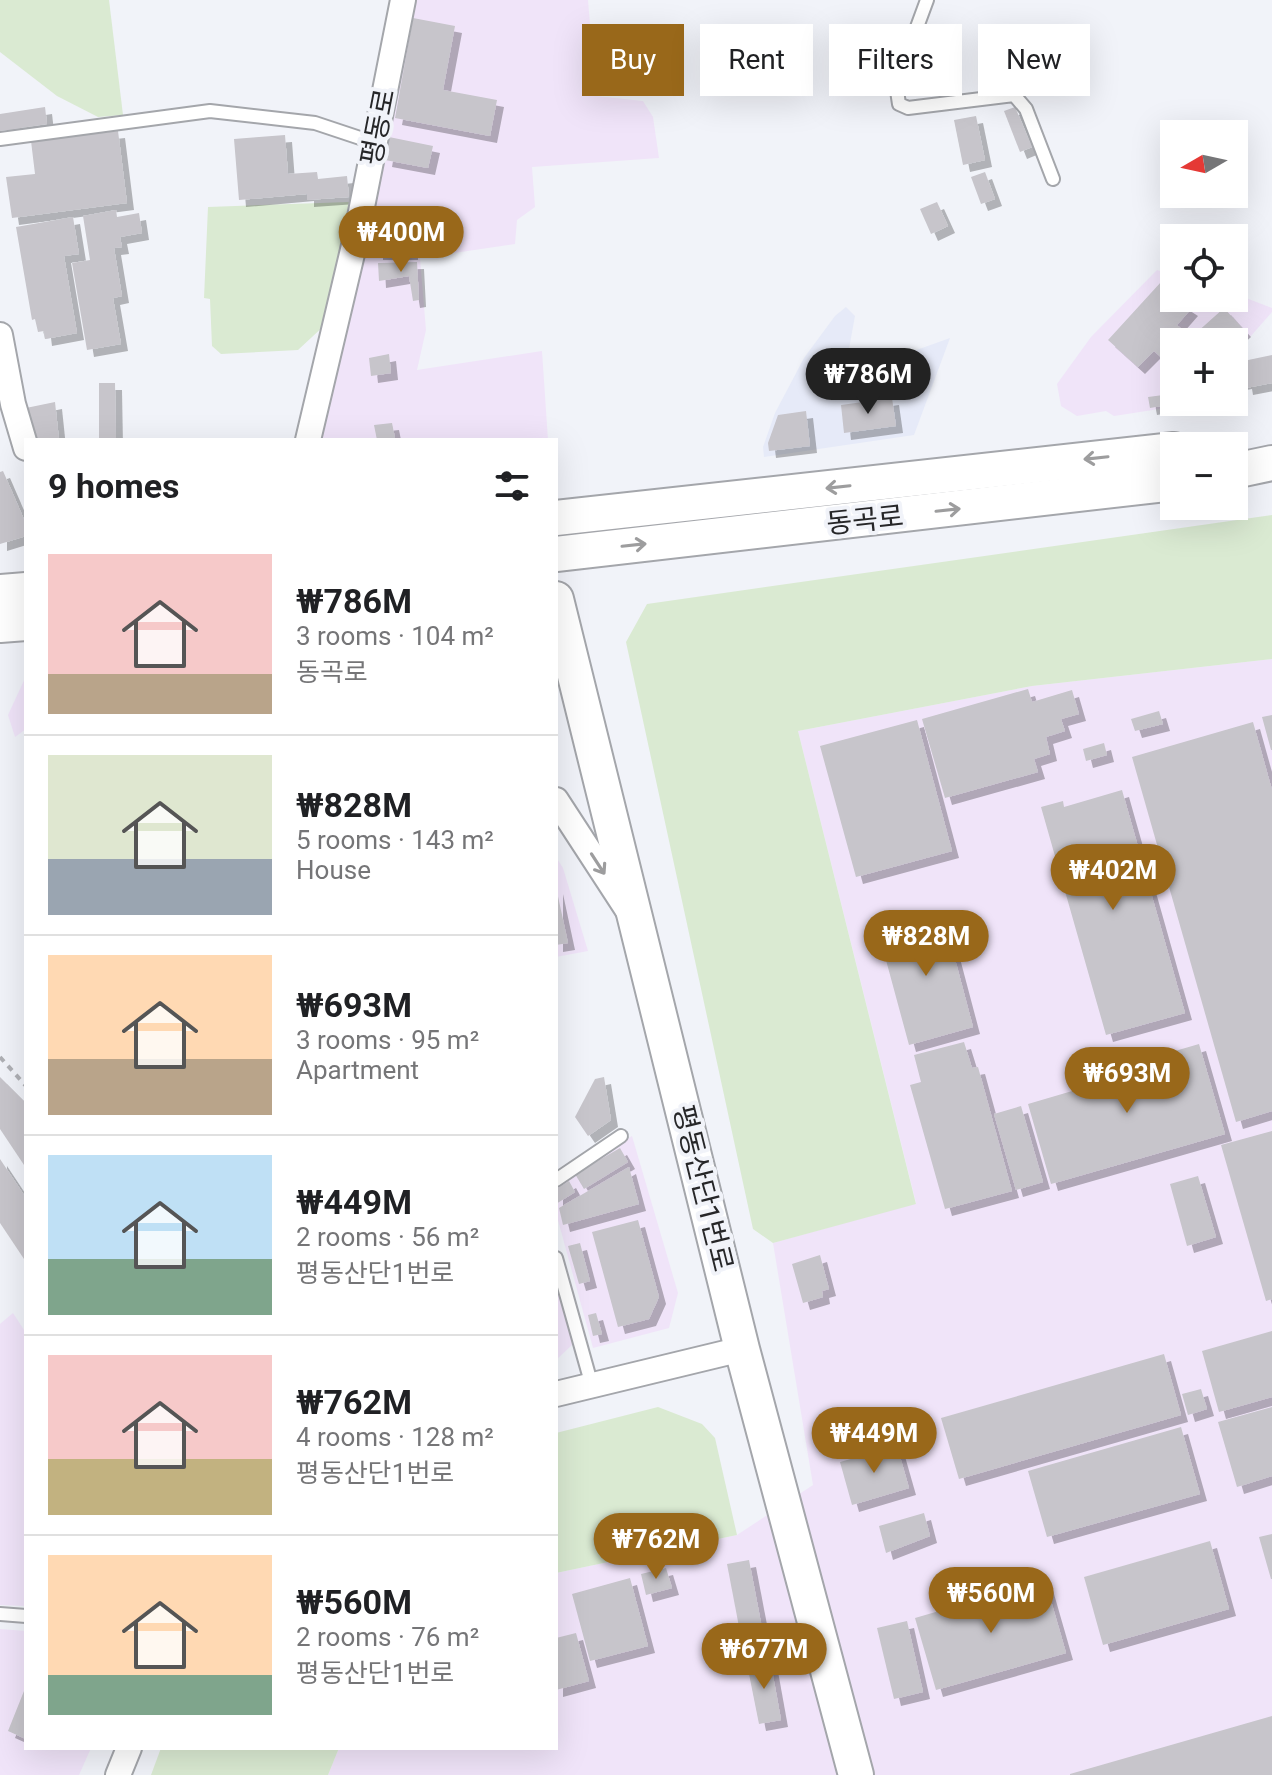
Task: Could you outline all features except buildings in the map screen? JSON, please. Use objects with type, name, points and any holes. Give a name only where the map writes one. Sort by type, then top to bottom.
[{"type":"main road","points":[[1248,445],[1272,444]]},
{"type":"main road","name":"동곡로","points":[[558,518],[1160,452]]},
{"type":"main road","points":[[1248,468],[1272,463]]},
{"type":"main road","name":"동곡로","points":[[558,554],[1160,485]]},
{"type":"main road","points":[[0,592],[24,590]]},
{"type":"main road","name":"평동산단1번로","points":[[558,607],[742,1349],[856,1775]]},
{"type":"main road","points":[[0,625],[24,623]]},
{"type":"street","name":"평동로","points":[[308,438],[375,143],[403,0]]},
{"type":"street","points":[[0,335],[13,404],[24,441]]},
{"type":"street","points":[[558,803],[639,928]]},
{"type":"street","points":[[558,1394],[742,1349]]},
{"type":"street","points":[[118,1775],[128,1750]]},
{"type":"lane","points":[[927,0],[919,32],[896,84],[899,104],[908,108],[1014,95],[1026,109],[1053,179]]},
{"type":"lane","points":[[0,139],[210,111],[315,123],[375,143]]},
{"type":"lane","points":[[558,1179],[621,1136]]},
{"type":"lane","points":[[558,1265],[592,1386]]},
{"type":"lane","points":[[0,1614],[24,1616]]},
{"type":"path","points":[[0,1057],[24,1084]]},
{"type":"shaded area","points":[[412,0],[588,0],[590,24],[582,24],[582,96],[643,101],[653,117],[659,158],[532,167],[535,207],[517,220],[515,244],[420,258],[426,330],[417,370],[542,351],[548,438],[320,438]]},
{"type":"shaded area","points":[[1157,270],[1160,271],[1160,312],[1248,312],[1248,299],[1272,308],[1272,312],[1248,339],[1248,328],[1160,328],[1160,409],[1114,416],[1106,411],[1077,416],[1061,406],[1057,384],[1091,337]]},
{"type":"shaded area","points":[[846,307],[855,316],[844,376],[950,338],[914,435],[764,457],[763,447],[775,413],[804,358],[835,316]]},
{"type":"shaded area","points":[[1272,659],[1272,1775],[328,1775],[338,1750],[558,1750],[558,1573],[737,1535],[813,1485],[773,1243],[916,1203],[798,731],[1032,686]]},
{"type":"shaded area","points":[[24,680],[24,730],[15,737],[8,715]]},
{"type":"shaded area","points":[[558,860],[563,868],[588,951],[558,957]]},
{"type":"shaded area","points":[[632,1136],[678,1293],[669,1328],[593,1348],[558,1220],[558,1184]]},
{"type":"shaded area","points":[[558,1292],[573,1344],[558,1358]]},
{"type":"shaded area","points":[[13,1313],[24,1330],[24,1606],[0,1605],[0,1324]]},
{"type":"shaded area","points":[[0,1629],[24,1631],[24,1750],[90,1750],[79,1775],[0,1775]]},
{"type":"green space","points":[[0,0],[109,0],[123,115],[98,117],[57,96],[0,52]]},
{"type":"green space","points":[[349,202],[326,324],[298,350],[221,354],[212,346],[210,299],[204,298],[208,207]]},
{"type":"green space","points":[[1272,515],[1272,659],[1032,686],[798,731],[916,1204],[773,1243],[753,1229],[626,642],[647,604]]},
{"type":"green space","points":[[658,1407],[702,1424],[715,1438],[737,1535],[558,1573],[558,1432]]},
{"type":"green space","points":[[160,1750],[338,1750],[328,1775],[151,1775]]}]
